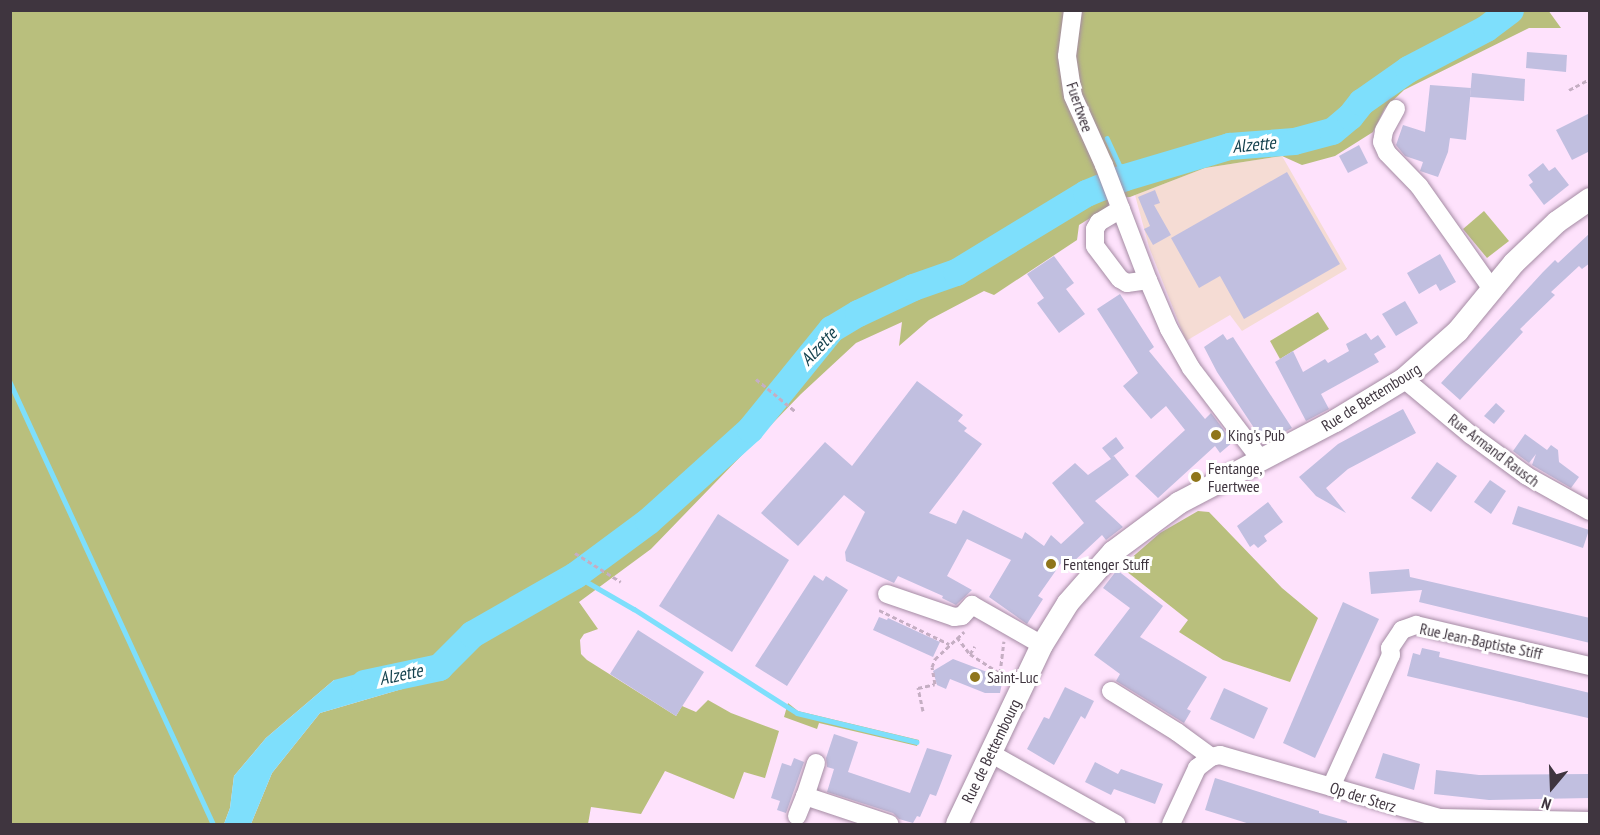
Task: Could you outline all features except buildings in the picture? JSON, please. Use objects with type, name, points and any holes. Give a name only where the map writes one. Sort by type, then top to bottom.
[{"type":"main road","name":"Rue de Bettembourg","points":[[957,825],[1042,645],[1068,603],[1113,552],[1179,503],[1261,460],[1404,379],[1458,331],[1492,289],[1557,222],[1590,199]]},
{"type":"street","name":"Fuertwee","points":[[1073,10],[1067,56],[1069,78],[1080,116],[1104,165],[1120,206]]},
{"type":"street","points":[[1396,109],[1384,130],[1382,142],[1387,153],[1419,186],[1492,289]]},
{"type":"street","points":[[1148,280],[1127,283],[1119,279],[1095,246],[1093,237],[1099,222],[1120,206],[1169,329],[1191,368],[1261,460]]},
{"type":"street","name":"Rue Armand Rausch","points":[[1404,379],[1471,435],[1527,476],[1590,511]]},
{"type":"street","points":[[887,594],[954,617],[968,611],[972,605],[1042,645]]},
{"type":"street","name":"Rue Jean-Baptiste Stiff","points":[[1330,787],[1391,655],[1390,648],[1402,630],[1416,625],[1590,666]]},
{"type":"street","points":[[1111,691],[1177,732],[1211,757],[1197,768],[1171,825]]},
{"type":"street","points":[[990,753],[1116,825]]},
{"type":"street","name":"Op der Sterz","points":[[1211,757],[1230,756],[1440,818],[1590,821]]},
{"type":"street","points":[[797,816],[816,763]]},
{"type":"street","points":[[805,796],[889,825]]},
{"type":"path","points":[[1569,90],[1590,79]]},
{"type":"path","points":[[756,379],[795,411]]},
{"type":"path","points":[[575,553],[621,582]]},
{"type":"path","points":[[879,610],[949,644]]},
{"type":"path","points":[[923,711],[918,688],[935,684],[932,667],[935,658],[957,637],[972,627]]},
{"type":"path","points":[[957,637],[970,654],[1006,677]]},
{"type":"path","points":[[1000,673],[1002,637]]},
{"type":"path","points":[[970,654],[975,646]]},
{"type":"shaded area","points":[[1282,156],[1347,269],[1242,331],[1230,315],[1186,341],[1149,247],[1135,195],[1205,168]]},
{"type":"green space","points":[[1548,10],[1561,28],[1529,28],[1404,90],[1385,108],[1373,132],[1335,156],[1302,165],[1282,156],[1205,168],[1130,197],[1110,198],[1108,207],[1079,225],[1077,240],[994,295],[984,291],[929,320],[899,346],[902,322],[856,343],[801,394],[651,549],[579,602],[598,629],[584,634],[580,640],[581,654],[587,660],[676,716],[682,706],[696,712],[708,700],[731,713],[779,731],[765,778],[744,772],[734,799],[665,771],[641,814],[591,807],[588,824],[251,824],[272,773],[320,713],[402,689],[334,680],[266,738],[234,776],[230,808],[224,824],[11,824],[10,11]]},
{"type":"green space","points":[[1484,211],[1509,241],[1487,258],[1463,229]]},
{"type":"green space","points":[[1318,312],[1329,329],[1280,359],[1270,341]]},
{"type":"green space","points":[[1198,511],[1209,512],[1282,588],[1318,618],[1290,682],[1223,660],[1179,632],[1188,620],[1121,567],[1160,533]]},
{"type":"green space","points":[[788,703],[798,711],[919,740],[917,746],[819,723],[817,729],[784,717]]},
{"type":"water","points":[[398,663],[402,689],[320,713],[272,773],[251,824],[224,824],[230,808],[234,776],[266,738],[334,680]]},
{"type":"waterway","name":"Alzette","points":[[364,683],[439,667],[472,634],[575,575],[648,521],[750,429],[831,329],[858,313],[913,287],[956,272],[1086,193],[1125,177],[1229,146],[1294,141],[1332,131],[1350,116],[1361,102],[1408,69],[1486,28],[1510,10]]},
{"type":"waterway","points":[[1107,138],[1125,177]]},
{"type":"waterway","points":[[10,382],[213,824]]},
{"type":"waterway","points":[[575,575],[634,609],[797,713],[917,742]]},
{"type":"place","name":"King's Pub","points":[[1216,435]]},
{"type":"place","name":"Fentange, Fuertwee","points":[[1196,477]]},
{"type":"place","name":"Fentenger Stuff","points":[[1051,564]]},
{"type":"place","name":"Saint-Luc","points":[[975,677]]}]
